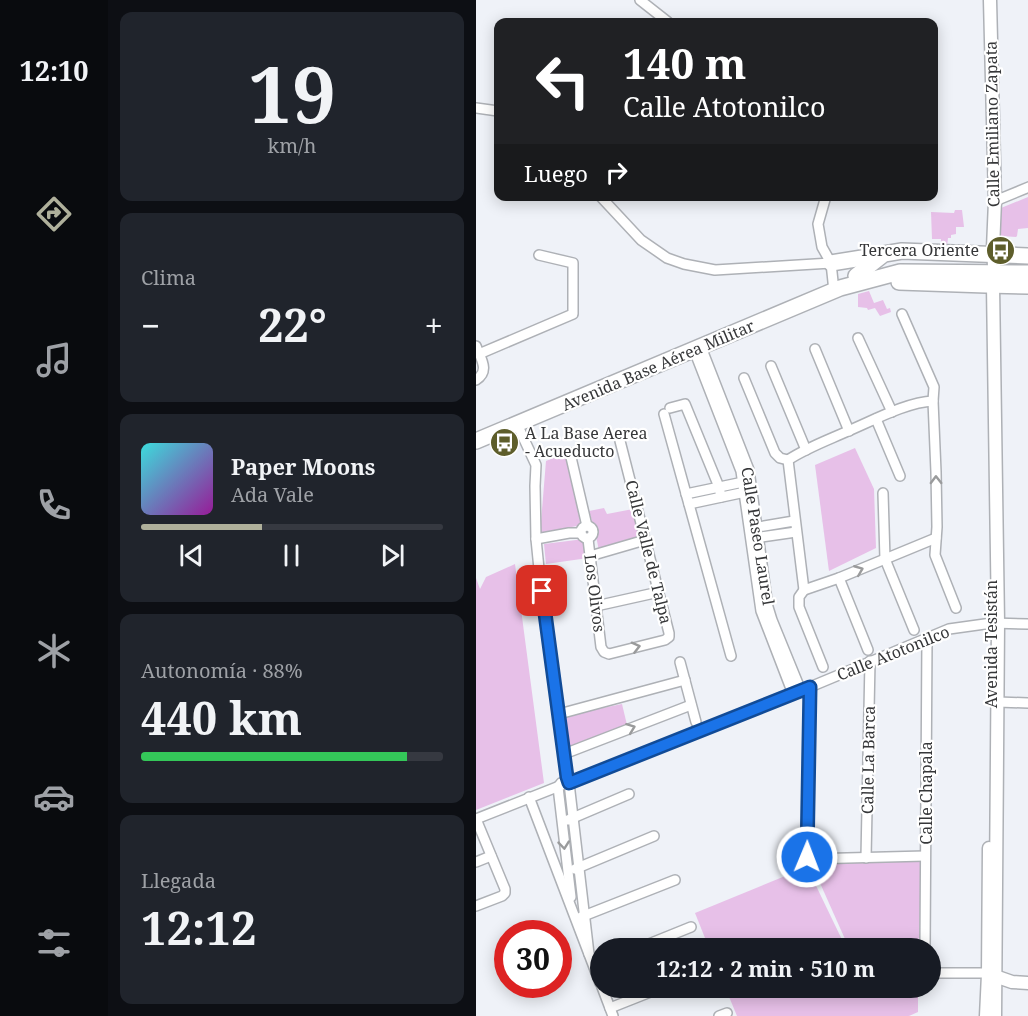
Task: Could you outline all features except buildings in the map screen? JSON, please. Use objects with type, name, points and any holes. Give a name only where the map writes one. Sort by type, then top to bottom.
[{"type":"main road","name":"Avenida Base Aérea Militar","points":[[863,278],[884,254],[902,251],[1028,273]]},
{"type":"main road","points":[[831,263],[884,254]]},
{"type":"main road","name":"Avenida Base Aérea Militar","points":[[991,267],[1028,256]]},
{"type":"main road","name":"Avenida Base Aérea Militar","points":[[476,441],[863,278],[900,272],[1028,266]]},
{"type":"main road","name":"Avenida Base Aérea Militar","points":[[991,267],[1028,286]]},
{"type":"street","points":[[640,0],[663,18]]},
{"type":"street","name":"Calle Emiliano Zapata","points":[[990,0],[995,201],[991,267]]},
{"type":"street","points":[[476,108],[494,110]]},
{"type":"street","points":[[995,201],[1028,187]]},
{"type":"street","points":[[605,201],[641,240],[667,258],[684,264],[715,270],[831,263]]},
{"type":"street","points":[[825,201],[818,224],[822,247],[831,263],[837,290]]},
{"type":"street","points":[[476,380],[482,376],[484,369],[478,350],[574,314],[573,262],[539,255]]},
{"type":"street","name":"Avenida Tesistán","points":[[991,267],[995,623],[992,975],[995,1016]]},
{"type":"street","points":[[902,314],[934,387],[935,555],[956,608]]},
{"type":"street","points":[[858,338],[892,412]]},
{"type":"street","name":"Calle Paseo Laurel","points":[[697,349],[748,486],[761,611],[801,691]]},
{"type":"street","points":[[815,349],[849,431]]},
{"type":"street","points":[[771,366],[806,450]]},
{"type":"street","points":[[744,378],[776,453],[780,458],[788,460],[892,412],[919,402],[933,401]]},
{"type":"street","points":[[720,492],[684,404],[667,411],[688,499],[731,656]]},
{"type":"street","points":[[876,419],[900,476]]},
{"type":"street","points":[[517,424],[536,465],[536,539],[579,868],[578,916]]},
{"type":"street","name":"Calle Valle de Talpa","points":[[601,647],[609,654],[665,640],[669,633],[619,437]]},
{"type":"street","name":"Los Olivos","points":[[570,453],[590,556],[601,647]]},
{"type":"street","points":[[788,460],[804,590]]},
{"type":"street","points":[[688,499],[748,486]]},
{"type":"street","points":[[883,493],[885,559],[914,630]]},
{"type":"street","points":[[753,527],[794,522]]},
{"type":"street","points":[[536,539],[585,532]]},
{"type":"street","points":[[755,538],[796,532]]},
{"type":"street","points":[[822,667],[799,607],[799,597],[804,590],[936,538]]},
{"type":"street","points":[[590,556],[645,540]]},
{"type":"street","points":[[839,578],[868,650]]},
{"type":"street","points":[[596,606],[659,592]]},
{"type":"street","name":"Avenida Tesistán","points":[[986,1016],[992,975],[998,702],[995,623]]},
{"type":"street","name":"Calle Atotonilco","points":[[568,780],[801,691],[957,627],[995,623],[1028,624]]},
{"type":"street","name":"Calle Chapala","points":[[925,938],[927,638]]},
{"type":"street","name":"Calle La Barca","points":[[866,858],[870,661]]},
{"type":"street","points":[[680,662],[696,722]]},
{"type":"street","points":[[559,714],[685,680]]},
{"type":"street","points":[[801,691],[808,859],[926,856]]},
{"type":"street","points":[[998,702],[1028,703]]},
{"type":"street","points":[[564,754],[691,705]]},
{"type":"street","points":[[476,906],[502,896],[505,889],[476,819],[558,787],[568,780]]},
{"type":"street","points":[[558,787],[567,873],[590,955]]},
{"type":"street","points":[[562,822],[629,794]]},
{"type":"street","points":[[529,798],[578,916]]},
{"type":"street","points":[[567,873],[654,836]]},
{"type":"street","points":[[476,862],[491,856]]},
{"type":"street","points":[[578,916],[675,880]]},
{"type":"street","points":[[664,938],[691,927]]},
{"type":"street","points":[[941,973],[985,973],[1012,982],[1028,983]]},
{"type":"street","points":[[611,1012],[640,998]]},
{"type":"shaded area","points":[[1028,197],[1028,228],[1018,229],[1016,237],[1001,236],[1001,208]]},
{"type":"shaded area","points":[[955,210],[962,210],[964,227],[956,227],[956,234],[948,238],[947,246],[941,246],[941,239],[932,239],[931,212],[954,213]]},
{"type":"shaded area","points":[[869,291],[874,303],[883,300],[891,312],[880,316],[875,308],[868,310],[858,307],[858,294]]},
{"type":"shaded area","points":[[855,448],[874,489],[876,548],[829,571],[815,465]]},
{"type":"shaded area","points":[[565,453],[581,525],[540,534],[546,461]]},
{"type":"shaded area","points":[[604,508],[607,514],[633,509],[640,539],[599,551],[589,511]]},
{"type":"shaded area","points":[[584,539],[588,558],[546,564],[544,544]]},
{"type":"shaded area","points":[[515,564],[544,783],[476,810],[476,578],[480,589],[486,577]]},
{"type":"shaded area","points":[[622,704],[627,725],[569,747],[564,716]]},
{"type":"shaded area","points":[[921,859],[919,938],[845,938],[812,865]]},
{"type":"shaded area","points":[[807,867],[841,938],[705,938],[695,913]]},
{"type":"shaded area","points":[[730,998],[918,998],[918,1012],[909,1016],[737,1016]]},
{"type":"place","name":"Tercera Oriente","points":[[1000,250]]},
{"type":"place","name":"A La Base Aerea - Acueducto","points":[[504,442]]},
{"type":"route","points":[[542,591],[569,783],[810,687],[807,857]]}]
